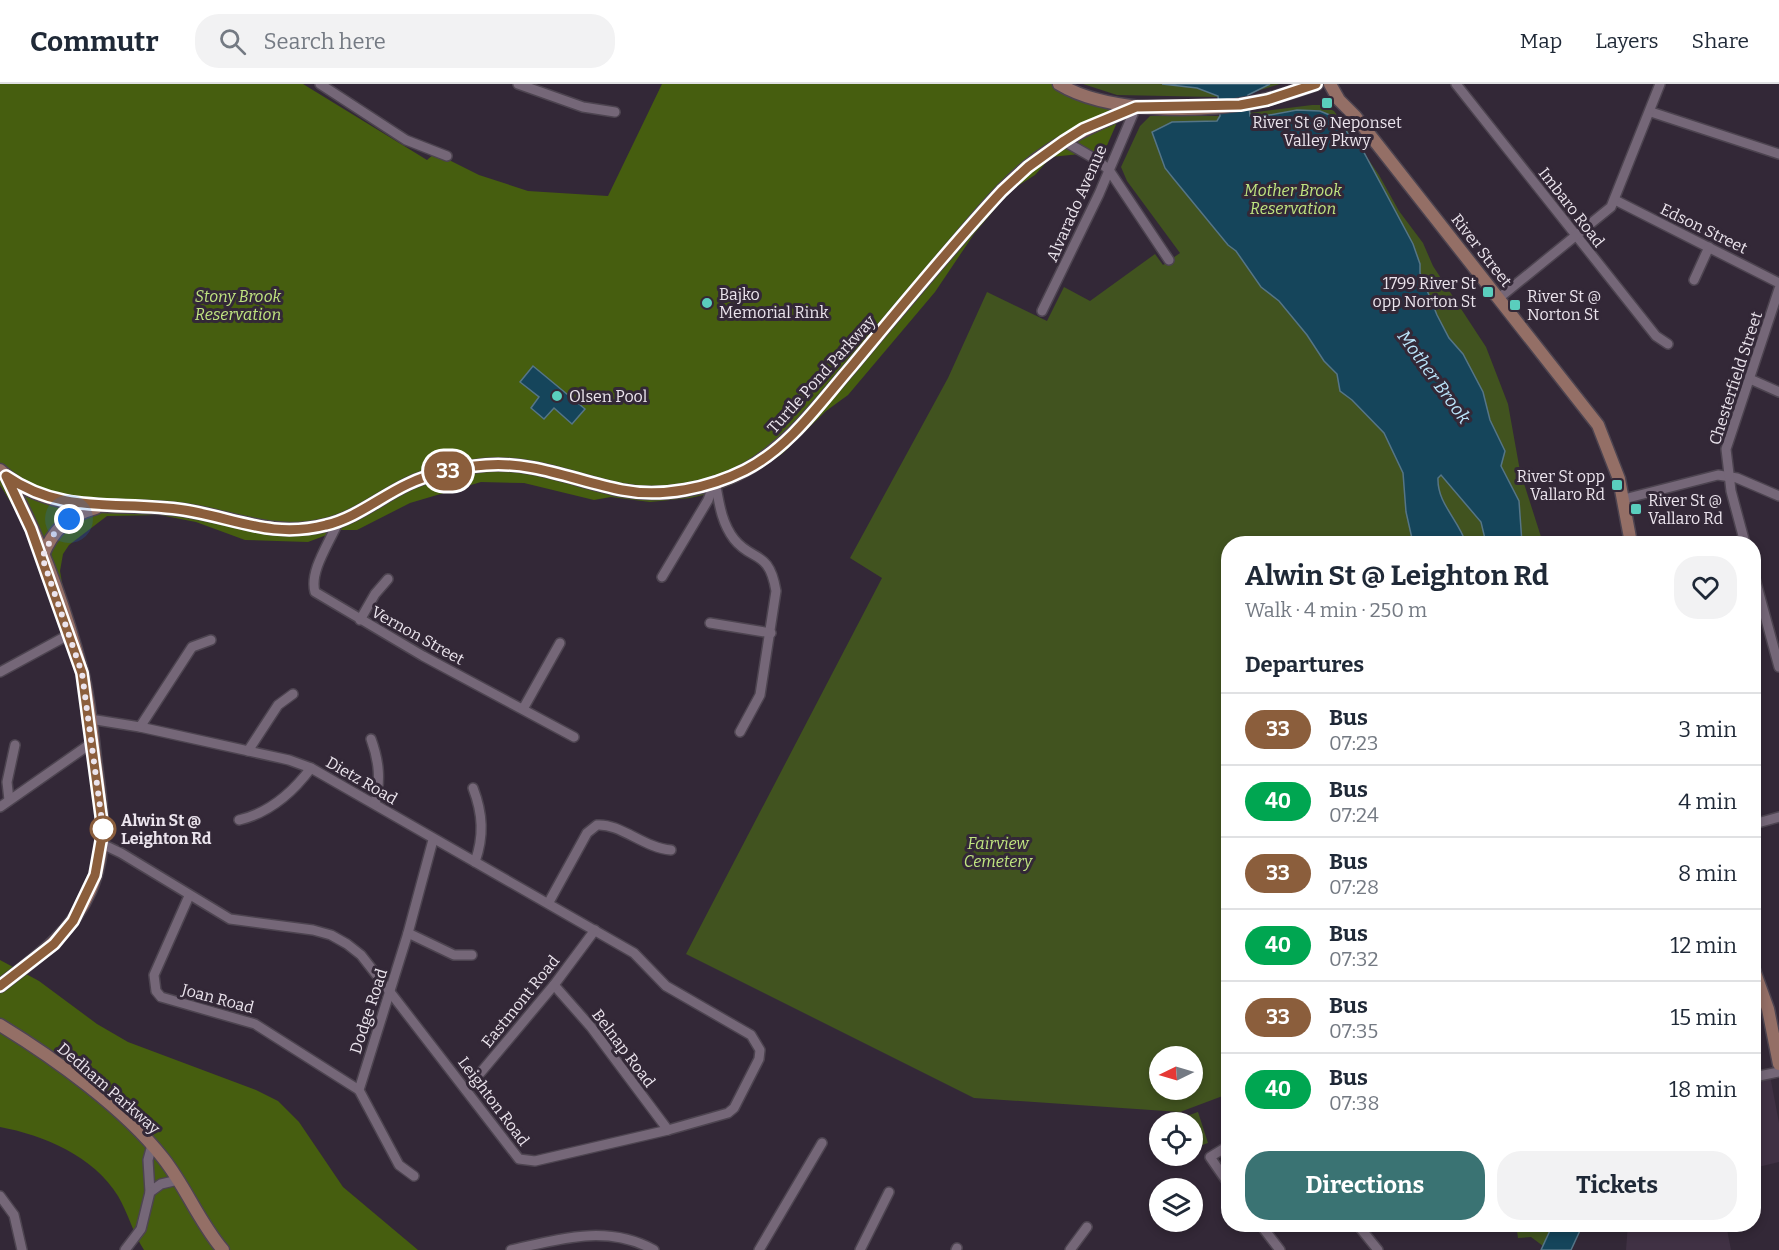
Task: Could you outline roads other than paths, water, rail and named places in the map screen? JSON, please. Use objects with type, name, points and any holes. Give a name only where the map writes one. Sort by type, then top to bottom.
[{"type":"main road","points":[[1059,84],[1078,94],[1106,103],[1136,107],[1215,106],[1253,102],[1317,84]]},
{"type":"main road","name":"River Street","points":[[1330,84],[1339,100],[1598,425],[1615,464],[1630,536]]},
{"type":"main road","name":"Turtle Pond Parkway","points":[[1083,129],[1106,103]]},
{"type":"main road","name":"Turtle Pond Parkway","points":[[3,473],[25,489],[71,504],[152,506],[186,510],[281,531],[338,522],[424,477],[487,465],[524,466],[625,491],[674,492],[716,481],[747,469],[788,439],[996,197],[1024,170],[1083,129],[1136,107]]},
{"type":"main road","points":[[0,986],[54,944],[73,921],[90,890],[102,844],[102,815],[82,673],[70,634],[22,505],[3,473]]},
{"type":"main road","points":[[42,557],[55,532],[63,524],[84,512],[103,506]]},
{"type":"main road","points":[[1761,1000],[1776,1030],[1779,1064]]},
{"type":"main road","name":"Dedham Parkway","points":[[0,1025],[74,1076],[152,1145],[178,1180],[205,1226],[223,1250]]},
{"type":"street","points":[[320,84],[406,140],[447,156]]},
{"type":"street","points":[[518,84],[583,107],[615,112]]},
{"type":"street","name":"Imbaro Road","points":[[1456,84],[1656,336],[1668,344]]},
{"type":"street","points":[[1499,298],[1577,237],[1605,213],[1615,200],[1660,84]]},
{"type":"street","name":"Alvarado Avenue","points":[[1042,311],[1109,170],[1136,107]]},
{"type":"street","points":[[1651,112],[1779,154]]},
{"type":"street","points":[[1064,141],[1097,160],[1109,170],[1169,260]]},
{"type":"street","name":"Edson Street","points":[[1615,200],[1779,283]]},
{"type":"street","points":[[1694,280],[1709,247]]},
{"type":"street","name":"Chesterfield Street","points":[[1743,536],[1729,476],[1726,449],[1779,289]]},
{"type":"street","points":[[1750,380],[1779,392]]},
{"type":"street","points":[[1623,499],[1712,476],[1729,476],[1779,496]]},
{"type":"street","points":[[662,577],[708,500],[716,481]]},
{"type":"street","points":[[716,481],[722,519],[736,542],[764,561],[774,578],[776,591],[760,695],[740,732]]},
{"type":"street","name":"Vernon Street","points":[[338,522],[313,584],[315,592],[360,620],[574,737]]},
{"type":"street","points":[[360,620],[375,594],[388,579]]},
{"type":"street","points":[[1761,600],[1779,667]]},
{"type":"street","points":[[710,623],[771,633]]},
{"type":"street","points":[[0,672],[70,634]]},
{"type":"street","points":[[141,727],[192,647],[211,640]]},
{"type":"street","points":[[524,709],[560,643]]},
{"type":"street","points":[[248,751],[278,705],[293,694]]},
{"type":"street","name":"Dietz Road","points":[[90,719],[141,727],[311,768],[375,803],[433,840],[549,902],[595,930]]},
{"type":"street","points":[[371,739],[378,757],[379,788],[375,803]]},
{"type":"street","points":[[0,807],[93,742]]},
{"type":"street","points":[[9,800],[7,782],[15,745]]},
{"type":"street","points":[[239,820],[260,815],[300,782],[311,768]]},
{"type":"street","points":[[473,788],[481,809],[482,842],[475,862]]},
{"type":"street","points":[[1761,822],[1779,817]]},
{"type":"street","points":[[549,902],[587,833],[597,825],[608,826],[655,849],[671,850]]},
{"type":"street","name":"Dodge Road","points":[[359,1090],[408,933],[433,840]]},
{"type":"street","name":"Leighton Road","points":[[102,844],[122,852],[189,896],[230,919],[331,935],[361,955],[513,1154],[526,1161],[668,1130],[728,1113],[734,1108],[759,1059],[760,1050],[751,1035],[666,986],[634,953],[595,930]]},
{"type":"street","name":"Joan Road","points":[[189,896],[154,975],[154,983],[161,997],[255,1024],[359,1090]]},
{"type":"street","name":"Eastmont Road","points":[[466,1090],[554,985],[595,930]]},
{"type":"street","points":[[408,933],[454,955],[472,955]]},
{"type":"street","name":"Belnap Road","points":[[554,985],[591,1027],[668,1130]]},
{"type":"street","points":[[1761,1076],[1779,1072]]},
{"type":"street","points":[[359,1090],[399,1165],[414,1176]]},
{"type":"street","points":[[759,1250],[822,1143]]},
{"type":"street","points":[[125,1250],[141,1229],[150,1192],[148,1160],[152,1145]]},
{"type":"street","points":[[1221,1150],[1210,1157],[1221,1173]]},
{"type":"street","points":[[150,1192],[161,1184],[178,1180]]},
{"type":"street","points":[[860,1250],[890,1192]]},
{"type":"street","points":[[0,1196],[14,1215],[22,1250]]},
{"type":"street","points":[[1070,1250],[1087,1227]]},
{"type":"street","points":[[1266,1232],[1280,1250]]},
{"type":"street","points":[[1364,1232],[1378,1250]]},
{"type":"street","points":[[511,1250],[569,1236],[596,1234],[623,1237],[654,1250]]},
{"type":"water","name":"Mother Brook Reservation","points":[[1162,84],[1270,84],[1248,95],[1250,116],[1257,120],[1264,116],[1297,110],[1320,111],[1332,116],[1361,147],[1413,244],[1420,264],[1420,273],[1437,315],[1449,338],[1463,354],[1483,392],[1490,420],[1505,451],[1501,466],[1519,501],[1522,536],[1484,536],[1481,522],[1441,475],[1438,478],[1441,495],[1463,536],[1411,536],[1406,512],[1403,473],[1384,433],[1340,391],[1337,374],[1324,361],[1307,335],[1279,301],[1261,287],[1236,251],[1228,245],[1165,168],[1152,132],[1172,122],[1217,121],[1220,116],[1218,96],[1197,88]]},
{"type":"water","points":[[533,366],[585,409],[572,424],[554,408],[544,419],[531,408],[539,397],[520,382]]},
{"type":"water","points":[[1549,1232],[1579,1232],[1571,1250],[1541,1250]]},
{"type":"place","name":"River St @ Neponset Valley Pkwy","points":[[1327,103]]},
{"type":"place","name":"1799 River St opp Norton St","points":[[1488,292]]},
{"type":"place","name":"Bajko Memorial Rink","points":[[707,303]]},
{"type":"place","name":"River St @ Norton St","points":[[1515,305]]},
{"type":"place","name":"Olsen Pool","points":[[557,396]]},
{"type":"place","name":"River St opp Vallaro Rd","points":[[1617,485]]},
{"type":"place","name":"River St @ Vallaro Rd","points":[[1636,509]]},
{"type":"place","name":"Alwin St @ Leighton Rd","points":[[103,829]]},
{"type":"park label","name":"Stony Brook Reservation","points":[[238,305]]},
{"type":"park label","name":"Fairview Cemetery","points":[[998,852]]},
{"type":"water label","name":"Mother Brook","points":[[1434,377]]}]
